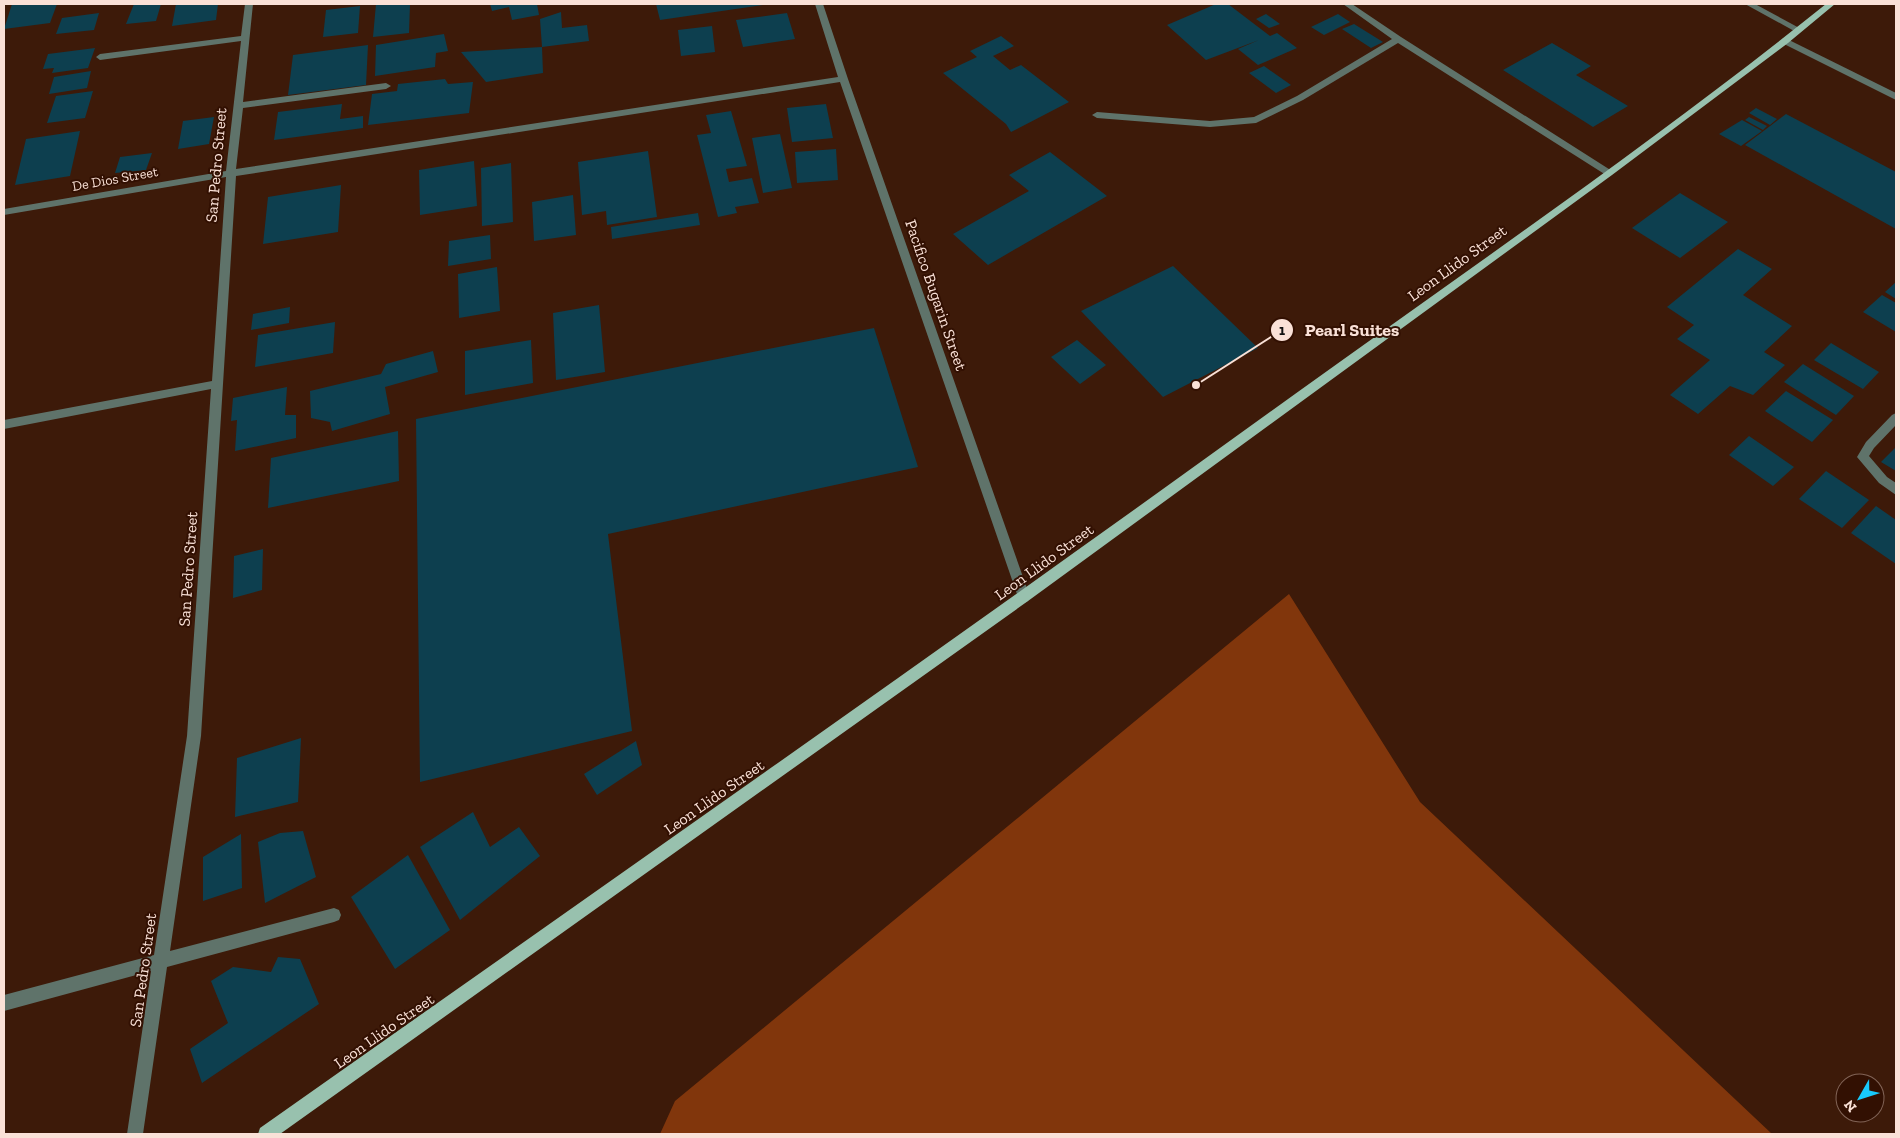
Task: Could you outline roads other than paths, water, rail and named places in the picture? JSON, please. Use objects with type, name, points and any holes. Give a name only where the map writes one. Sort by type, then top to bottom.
[{"type":"main road","name":"Leon Llido Street","points":[[266,1134],[1024,597],[1609,173],[1785,41],[1831,4]]},
{"type":"street","name":"San Pedro Street","points":[[135,1134],[194,736],[230,173],[249,4]]},
{"type":"street","name":"Pacifico Bugarin Street","points":[[819,4],[843,79],[1024,597]]},
{"type":"street","points":[[1347,4],[1398,39],[1609,173]]},
{"type":"street","points":[[1749,4],[1799,30]]},
{"type":"street","points":[[100,57],[245,38]]},
{"type":"street","points":[[1097,115],[1210,124],[1256,120],[1300,98],[1398,39]]},
{"type":"street","points":[[1785,41],[1896,97]]},
{"type":"street","name":"De Dios Street","points":[[4,212],[230,173],[843,79]]},
{"type":"street","points":[[238,106],[386,86]]},
{"type":"street","points":[[4,424],[217,384]]},
{"type":"street","points":[[1896,418],[1870,445],[1863,457],[1883,480],[1896,490]]},
{"type":"street","points":[[4,1003],[334,915]]},
{"type":"place","name":"Pearl Suites","points":[[1196,385]]}]
